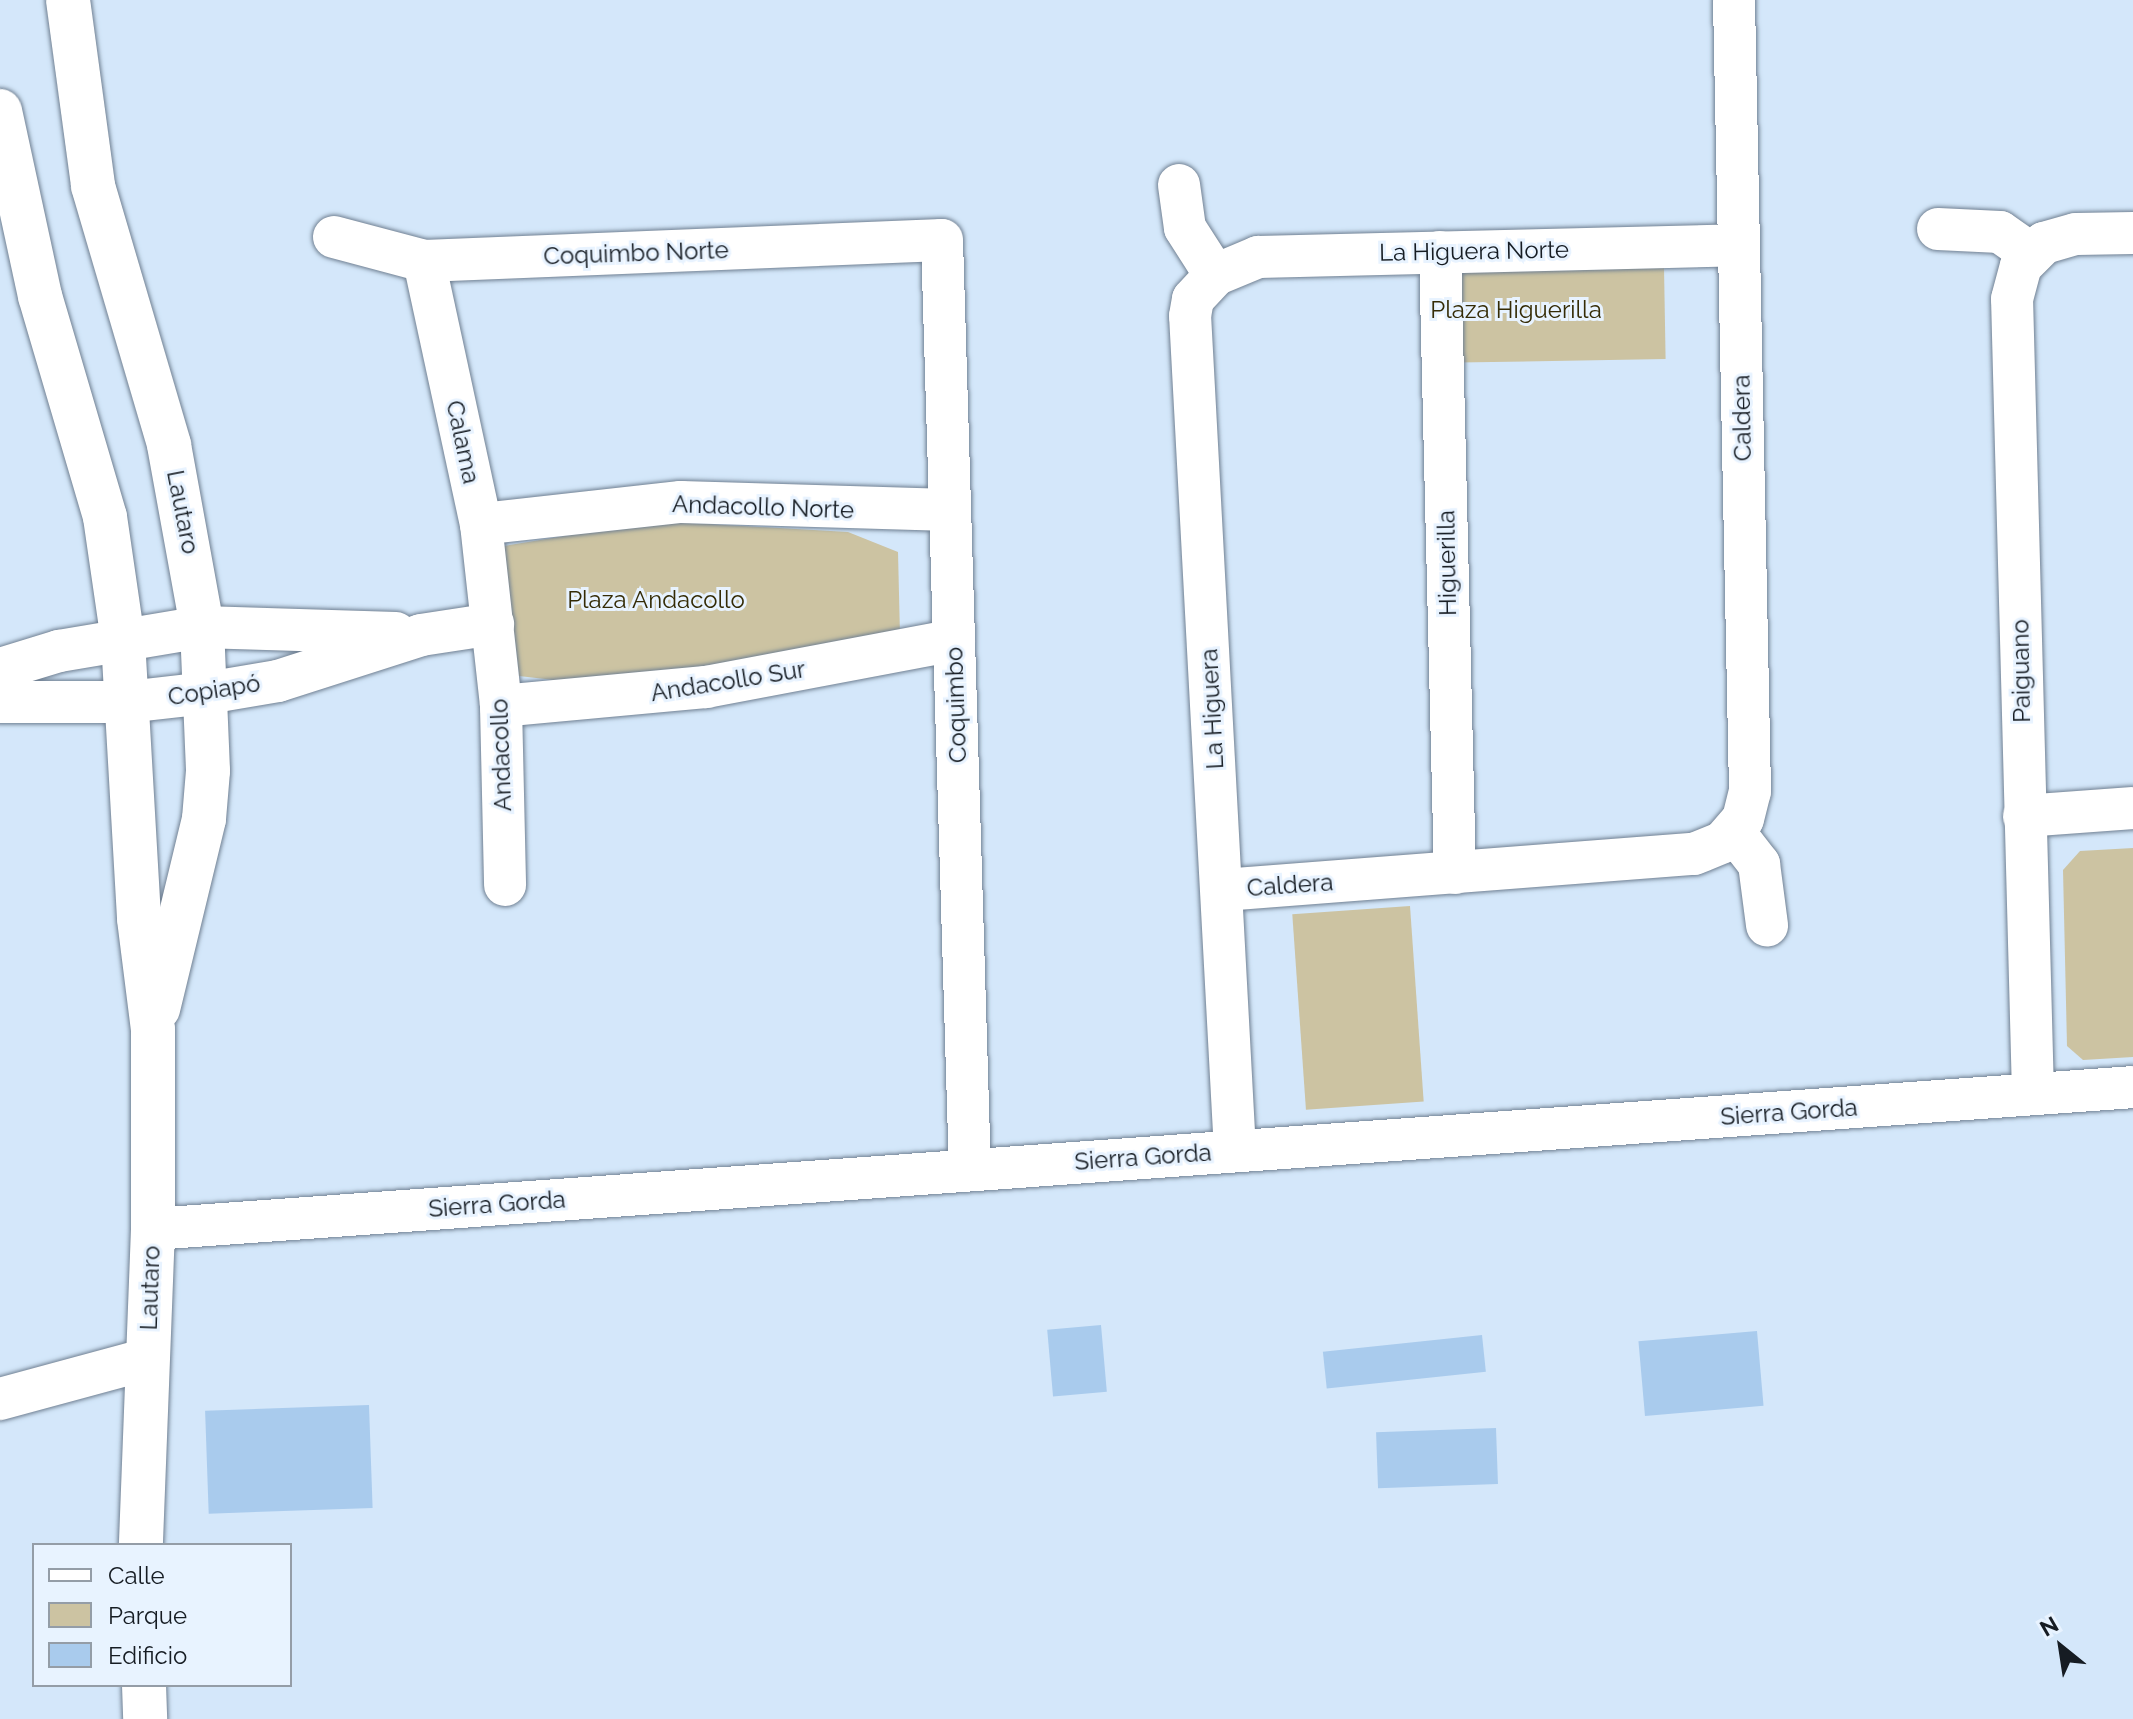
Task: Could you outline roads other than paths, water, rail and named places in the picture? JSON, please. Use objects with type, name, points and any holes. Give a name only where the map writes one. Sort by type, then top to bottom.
[{"type":"street","name":"Lautaro","points":[[68,0],[93,186],[169,445],[202,627],[207,693],[204,819],[153,1030]]},
{"type":"street","name":"Caldera","points":[[1223,890],[1694,854],[1734,832],[1750,791],[1734,0]]},
{"type":"street","name":"Lautaro","points":[[0,111],[40,296],[105,517],[123,640],[139,919],[153,1030],[153,1229],[141,1543]]},
{"type":"street","points":[[1179,185],[1185,228],[1215,275]]},
{"type":"street","points":[[1938,229],[2000,232],[2030,253],[2060,236],[2133,233]]},
{"type":"street","name":"Coquimbo Norte","points":[[334,237],[424,261],[942,240]]},
{"type":"street","name":"Coquimbo","points":[[942,240],[970,1170]]},
{"type":"street","name":"La Higuera Norte","points":[[1215,275],[1258,257],[1738,245]]},
{"type":"street","name":"Higuerilla","points":[[1440,252],[1455,873]]},
{"type":"street","name":"Paiguano","points":[[2030,253],[2014,281],[2012,299],[2033,1094]]},
{"type":"street","name":"Calama","points":[[424,261],[481,524],[493,624]]},
{"type":"street","name":"La Higuera","points":[[1215,275],[1193,299],[1190,316],[1235,1151]]},
{"type":"street","name":"Andacollo Norte","points":[[481,524],[693,501],[950,510]]},
{"type":"street","name":"Copiapó","points":[[0,702],[127,702],[207,693],[278,681],[421,635],[493,624]]},
{"type":"street","name":"Andacollo","points":[[493,624],[501,706],[505,885]]},
{"type":"street","name":"Copiapó","points":[[0,669],[123,640],[202,627],[421,635]]},
{"type":"street","name":"Andacollo Sur","points":[[501,706],[706,687],[954,640]]},
{"type":"street","points":[[2024,816],[2133,808]]},
{"type":"street","points":[[1734,832],[1759,864],[1767,925]]},
{"type":"street","name":"Sierra Gorda","points":[[153,1229],[2133,1087]]},
{"type":"street","points":[[0,1399],[147,1359]]},
{"type":"street","points":[[144,1687],[145,1719]]},
{"type":"park label","name":"Plaza Higuerilla","points":[[1516,310]]},
{"type":"park label","name":"Plaza Andacollo","points":[[656,600]]}]
